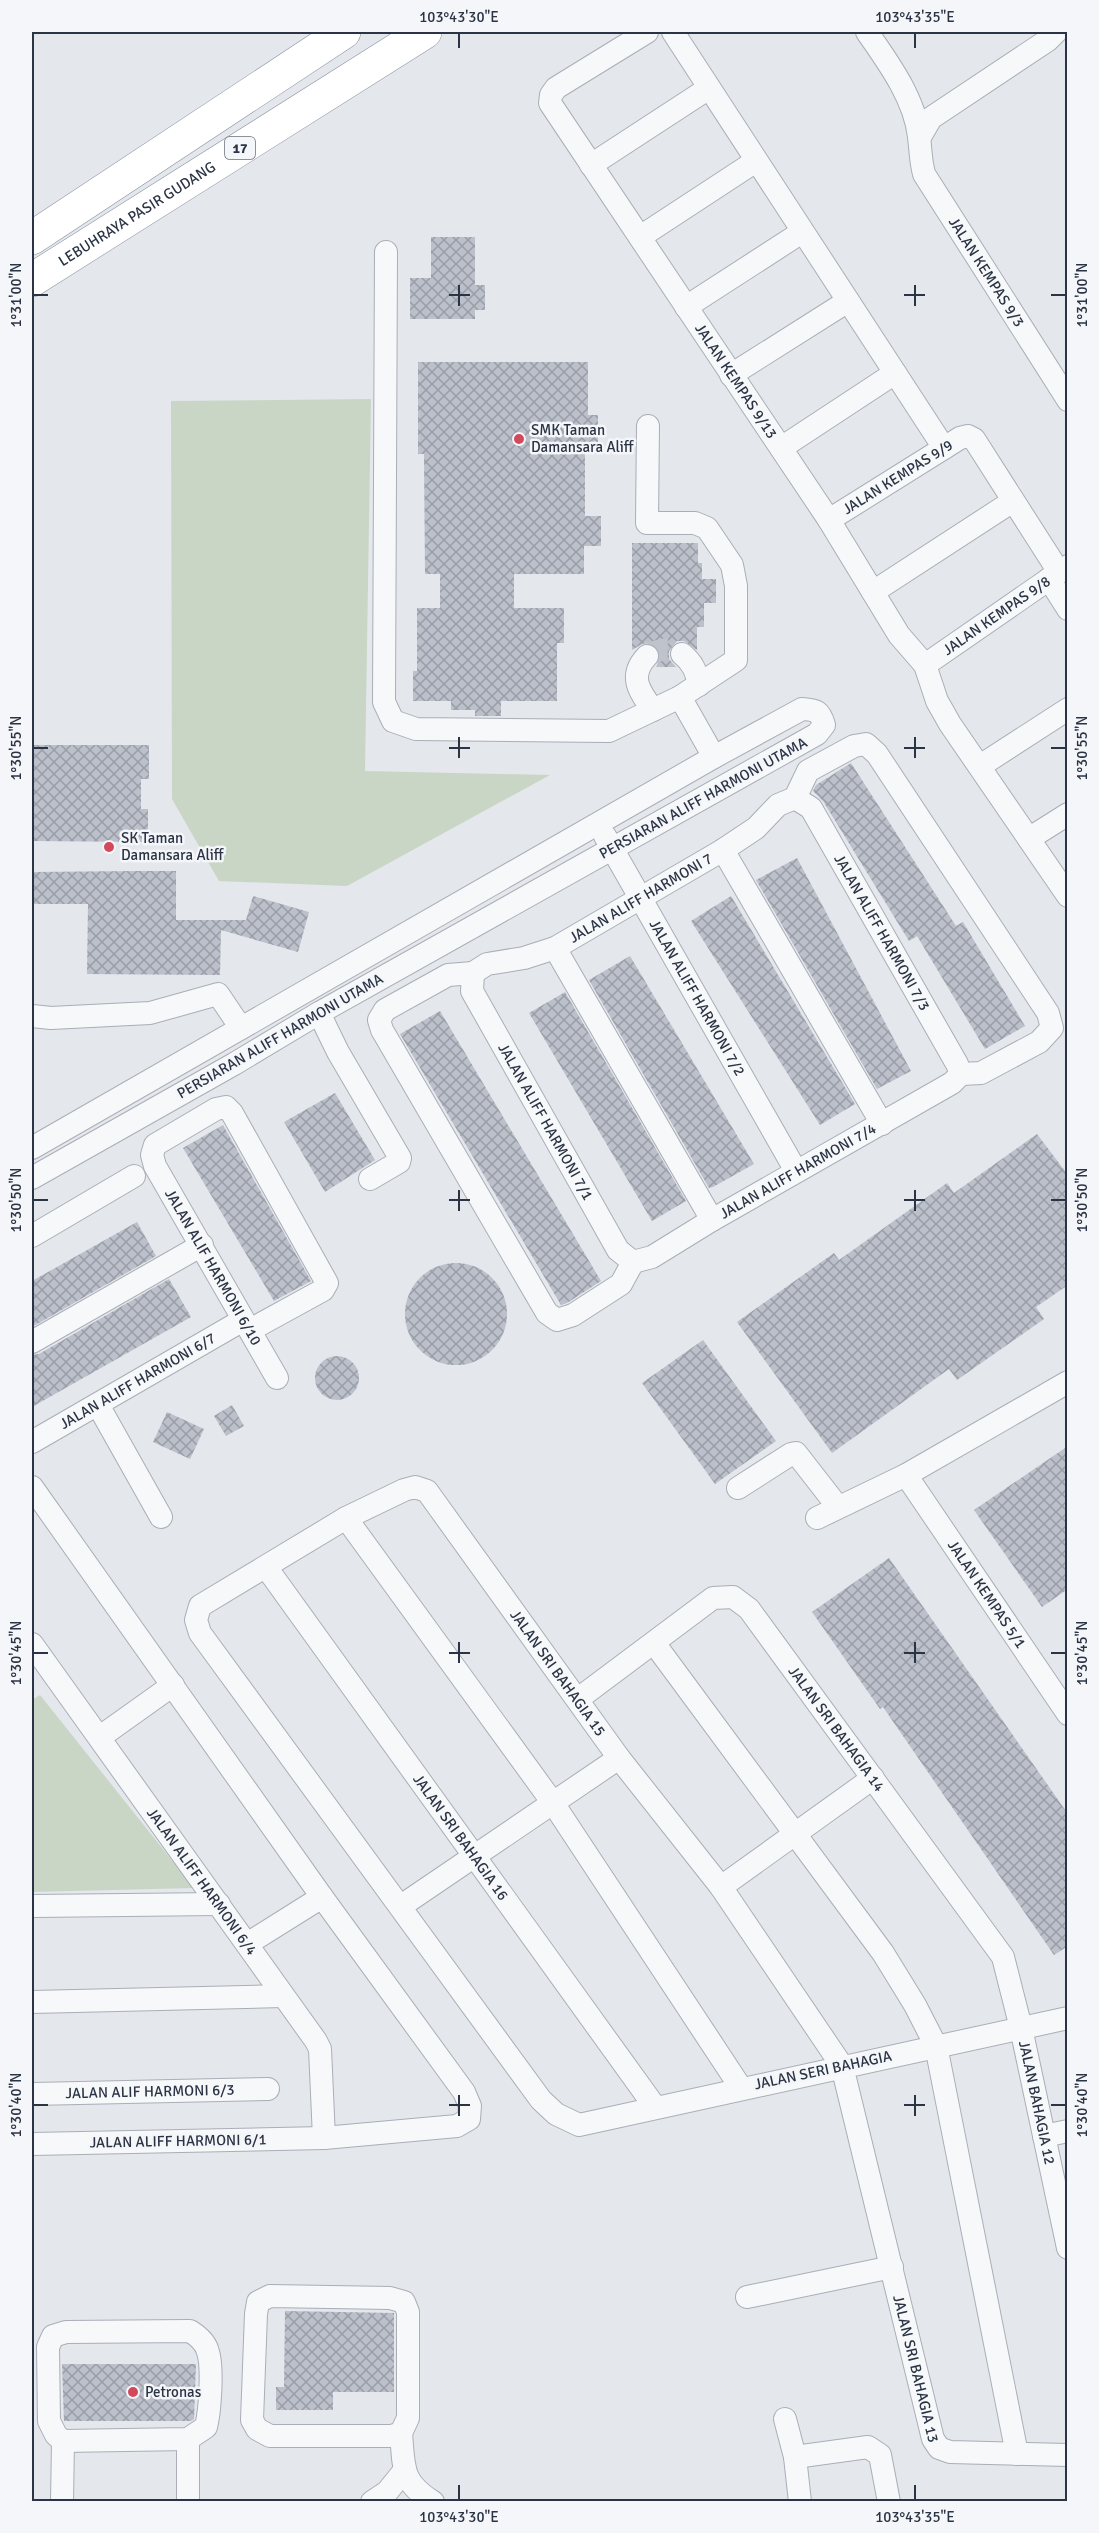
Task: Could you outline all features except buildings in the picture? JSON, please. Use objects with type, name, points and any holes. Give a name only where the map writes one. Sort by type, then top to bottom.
[{"type":"highway","name":"17","points":[[32,238],[344,32]]},
{"type":"highway","name":"LEBUHRAYA PASIR GUDANG","points":[[32,280],[425,32]]},
{"type":"street","name":"JALAN KEMPAS 9/13","points":[[646,32],[556,88],[551,95],[550,103],[829,520],[898,635],[925,665]]},
{"type":"street","points":[[673,32],[944,448]]},
{"type":"street","name":"JALAN KEMPAS 9/3","points":[[867,32],[900,84],[912,112],[920,137],[919,154],[924,174],[1068,400]]},
{"type":"street","points":[[920,137],[931,118],[1048,40],[1056,32]]},
{"type":"street","points":[[591,165],[709,88]]},
{"type":"street","points":[[640,237],[756,161]]},
{"type":"street","points":[[686,307],[802,232]]},
{"type":"street","points":[[386,252],[384,702],[393,721],[416,729],[609,731],[689,691],[736,660],[736,586],[732,565],[707,528],[695,523],[647,523],[648,426]]},
{"type":"street","points":[[731,375],[848,302]]},
{"type":"street","points":[[780,448],[895,373]]},
{"type":"street","name":"JALAN KEMPAS 9/9","points":[[829,520],[944,448],[968,436],[974,439],[1013,501]]},
{"type":"street","points":[[873,592],[1013,501],[1058,572],[1068,609]]},
{"type":"street","name":"JALAN KEMPAS 9/8","points":[[925,665],[1058,572]]},
{"type":"street","points":[[682,654],[695,670],[689,691],[714,757]]},
{"type":"street","points":[[647,656],[640,664],[636,677],[640,692],[653,710]]},
{"type":"street","points":[[925,665],[937,701],[950,724],[1068,896]]},
{"type":"street","name":"PERSIARAN ALIFF HARMONI UTAMA","points":[[32,1148],[714,757],[802,709],[816,710],[821,714],[824,725],[817,734],[319,1013],[234,1064],[32,1178]]},
{"type":"street","points":[[980,766],[1068,709]]},
{"type":"street","points":[[795,798],[808,771],[854,746],[866,744],[877,754],[1048,1013],[1052,1028],[1039,1042],[981,1073],[960,1074]]},
{"type":"street","name":"JALAN ALIFF HARMONI 7","points":[[633,1262],[621,1284],[573,1315],[557,1320],[547,1313],[382,1030],[379,1020],[385,1010],[448,975],[473,973],[487,964],[524,958],[555,948],[723,850],[756,828],[778,806],[795,798]]},
{"type":"street","name":"JALAN ALIFF HARMONI 7/3","points":[[795,798],[811,808],[957,1064],[960,1074]]},
{"type":"street","points":[[1030,838],[1068,814]]},
{"type":"street","name":"JALAN ALIFF HARMONI 7/2","points":[[599,824],[796,1171]]},
{"type":"street","points":[[723,850],[882,1124]]},
{"type":"street","points":[[555,948],[712,1220]]},
{"type":"street","name":"JALAN ALIFF HARMONI 7/1","points":[[473,973],[472,991],[618,1250],[633,1262]]},
{"type":"street","points":[[32,1016],[51,1018],[150,1013],[218,994],[241,1028]]},
{"type":"street","points":[[319,1013],[338,1052],[399,1158],[399,1162],[370,1179]]},
{"type":"street","name":"JALAN ALIFF HARMONI 7/4","points":[[633,1262],[652,1257],[796,1171],[952,1083],[960,1074]]},
{"type":"street","name":"JALAN ALIFF HARMONI 6/7","points":[[32,1442],[247,1325],[323,1290],[327,1283],[324,1273],[232,1113],[226,1107],[216,1109],[155,1145],[152,1155]]},
{"type":"street","name":"JALAN ALIF HARMONI 6/10","points":[[152,1155],[155,1166],[277,1378]]},
{"type":"street","points":[[32,1236],[134,1176]]},
{"type":"street","points":[[32,1342],[202,1245]]},
{"type":"street","points":[[817,1518],[906,1475],[1068,1382]]},
{"type":"street","points":[[98,1405],[161,1517]]},
{"type":"street","points":[[738,1488],[796,1453],[838,1507]]},
{"type":"street","name":"JALAN KEMPAS 5/1","points":[[906,1475],[1068,1714]]},
{"type":"street","points":[[32,1487],[322,1897],[247,1944]]},
{"type":"street","name":"JALAN SRI BAHAGIA 15","points":[[402,1906],[201,1633],[196,1620],[200,1606],[346,1518],[415,1487],[427,1491],[619,1758],[720,1887],[842,2066]]},
{"type":"street","points":[[346,1518],[553,1803],[741,2088]]},
{"type":"street","name":"JALAN SRI BAHAGIA 16","points":[[266,1567],[655,2107]]},
{"type":"street","name":"JALAN SRI BAHAGIA 14","points":[[578,1699],[713,1598],[733,1597],[749,1609],[1003,1957],[1021,2028]]},
{"type":"street","points":[[654,1643],[883,1953],[915,2005],[936,2046],[1017,2454]]},
{"type":"street","name":"JALAN ALIFF HARMONI 6/4","points":[[34,1653],[100,1737],[320,2049],[324,2138]]},
{"type":"street","points":[[100,1737],[173,1685]]},
{"type":"street","points":[[402,1906],[619,1758]]},
{"type":"street","points":[[720,1887],[873,1778]]},
{"type":"street","name":"JALAN ALIFF HARMONI 6/1","points":[[32,2144],[324,2138],[457,2126],[469,2120],[471,2113],[464,2092],[322,1897]]},
{"type":"street","points":[[32,1906],[219,1904]]},
{"type":"street","name":"JALAN SERI BAHAGIA","points":[[402,1906],[541,2100],[556,2114],[579,2125],[842,2066],[1068,2019]]},
{"type":"street","points":[[32,2002],[284,1996]]},
{"type":"street","name":"JALAN BAHAGIA 12","points":[[1021,2028],[1065,2224],[1068,2248]]},
{"type":"street","name":"JALAN SRI BAHAGIA 13","points":[[842,2066],[933,2439],[939,2448],[950,2452],[1068,2456]]},
{"type":"street","name":"JALAN ALIF HARMONI 6/3","points":[[32,2094],[268,2090]]},
{"type":"street","points":[[1044,2136],[1068,2131]]},
{"type":"street","points":[[747,2297],[892,2267]]},
{"type":"street","points":[[401,2433],[392,2436],[270,2436],[256,2429],[252,2420],[258,2302],[270,2296],[390,2298],[404,2302],[408,2312],[408,2418],[401,2433],[404,2471],[417,2492],[433,2502]]},
{"type":"street","points":[[190,2331],[196,2334],[209,2354],[210,2411],[206,2427],[188,2439],[63,2441],[56,2435],[49,2421],[48,2347],[53,2336],[66,2332],[190,2331]]},
{"type":"street","points":[[785,2419],[795,2457],[800,2502]]},
{"type":"street","points":[[188,2439],[188,2502]]},
{"type":"street","points":[[62,2502],[63,2441]]},
{"type":"street","points":[[795,2457],[868,2447],[880,2455],[889,2502]]},
{"type":"street","points":[[372,2502],[387,2493],[404,2471]]},
{"type":"green space","points":[[371,399],[365,771],[550,775],[347,886],[219,881],[172,799],[171,401]]},
{"type":"green space","points":[[40,1695],[194,1888],[32,1892],[32,1700]]},
{"type":"tunnel","points":[[647,656],[664,649],[682,654]]},
{"type":"place","name":"SMK Taman Damansara Aliff","points":[[519,439]]},
{"type":"place","name":"SK Taman Damansara Aliff","points":[[109,847]]},
{"type":"place","name":"Petronas","points":[[133,2392]]}]
